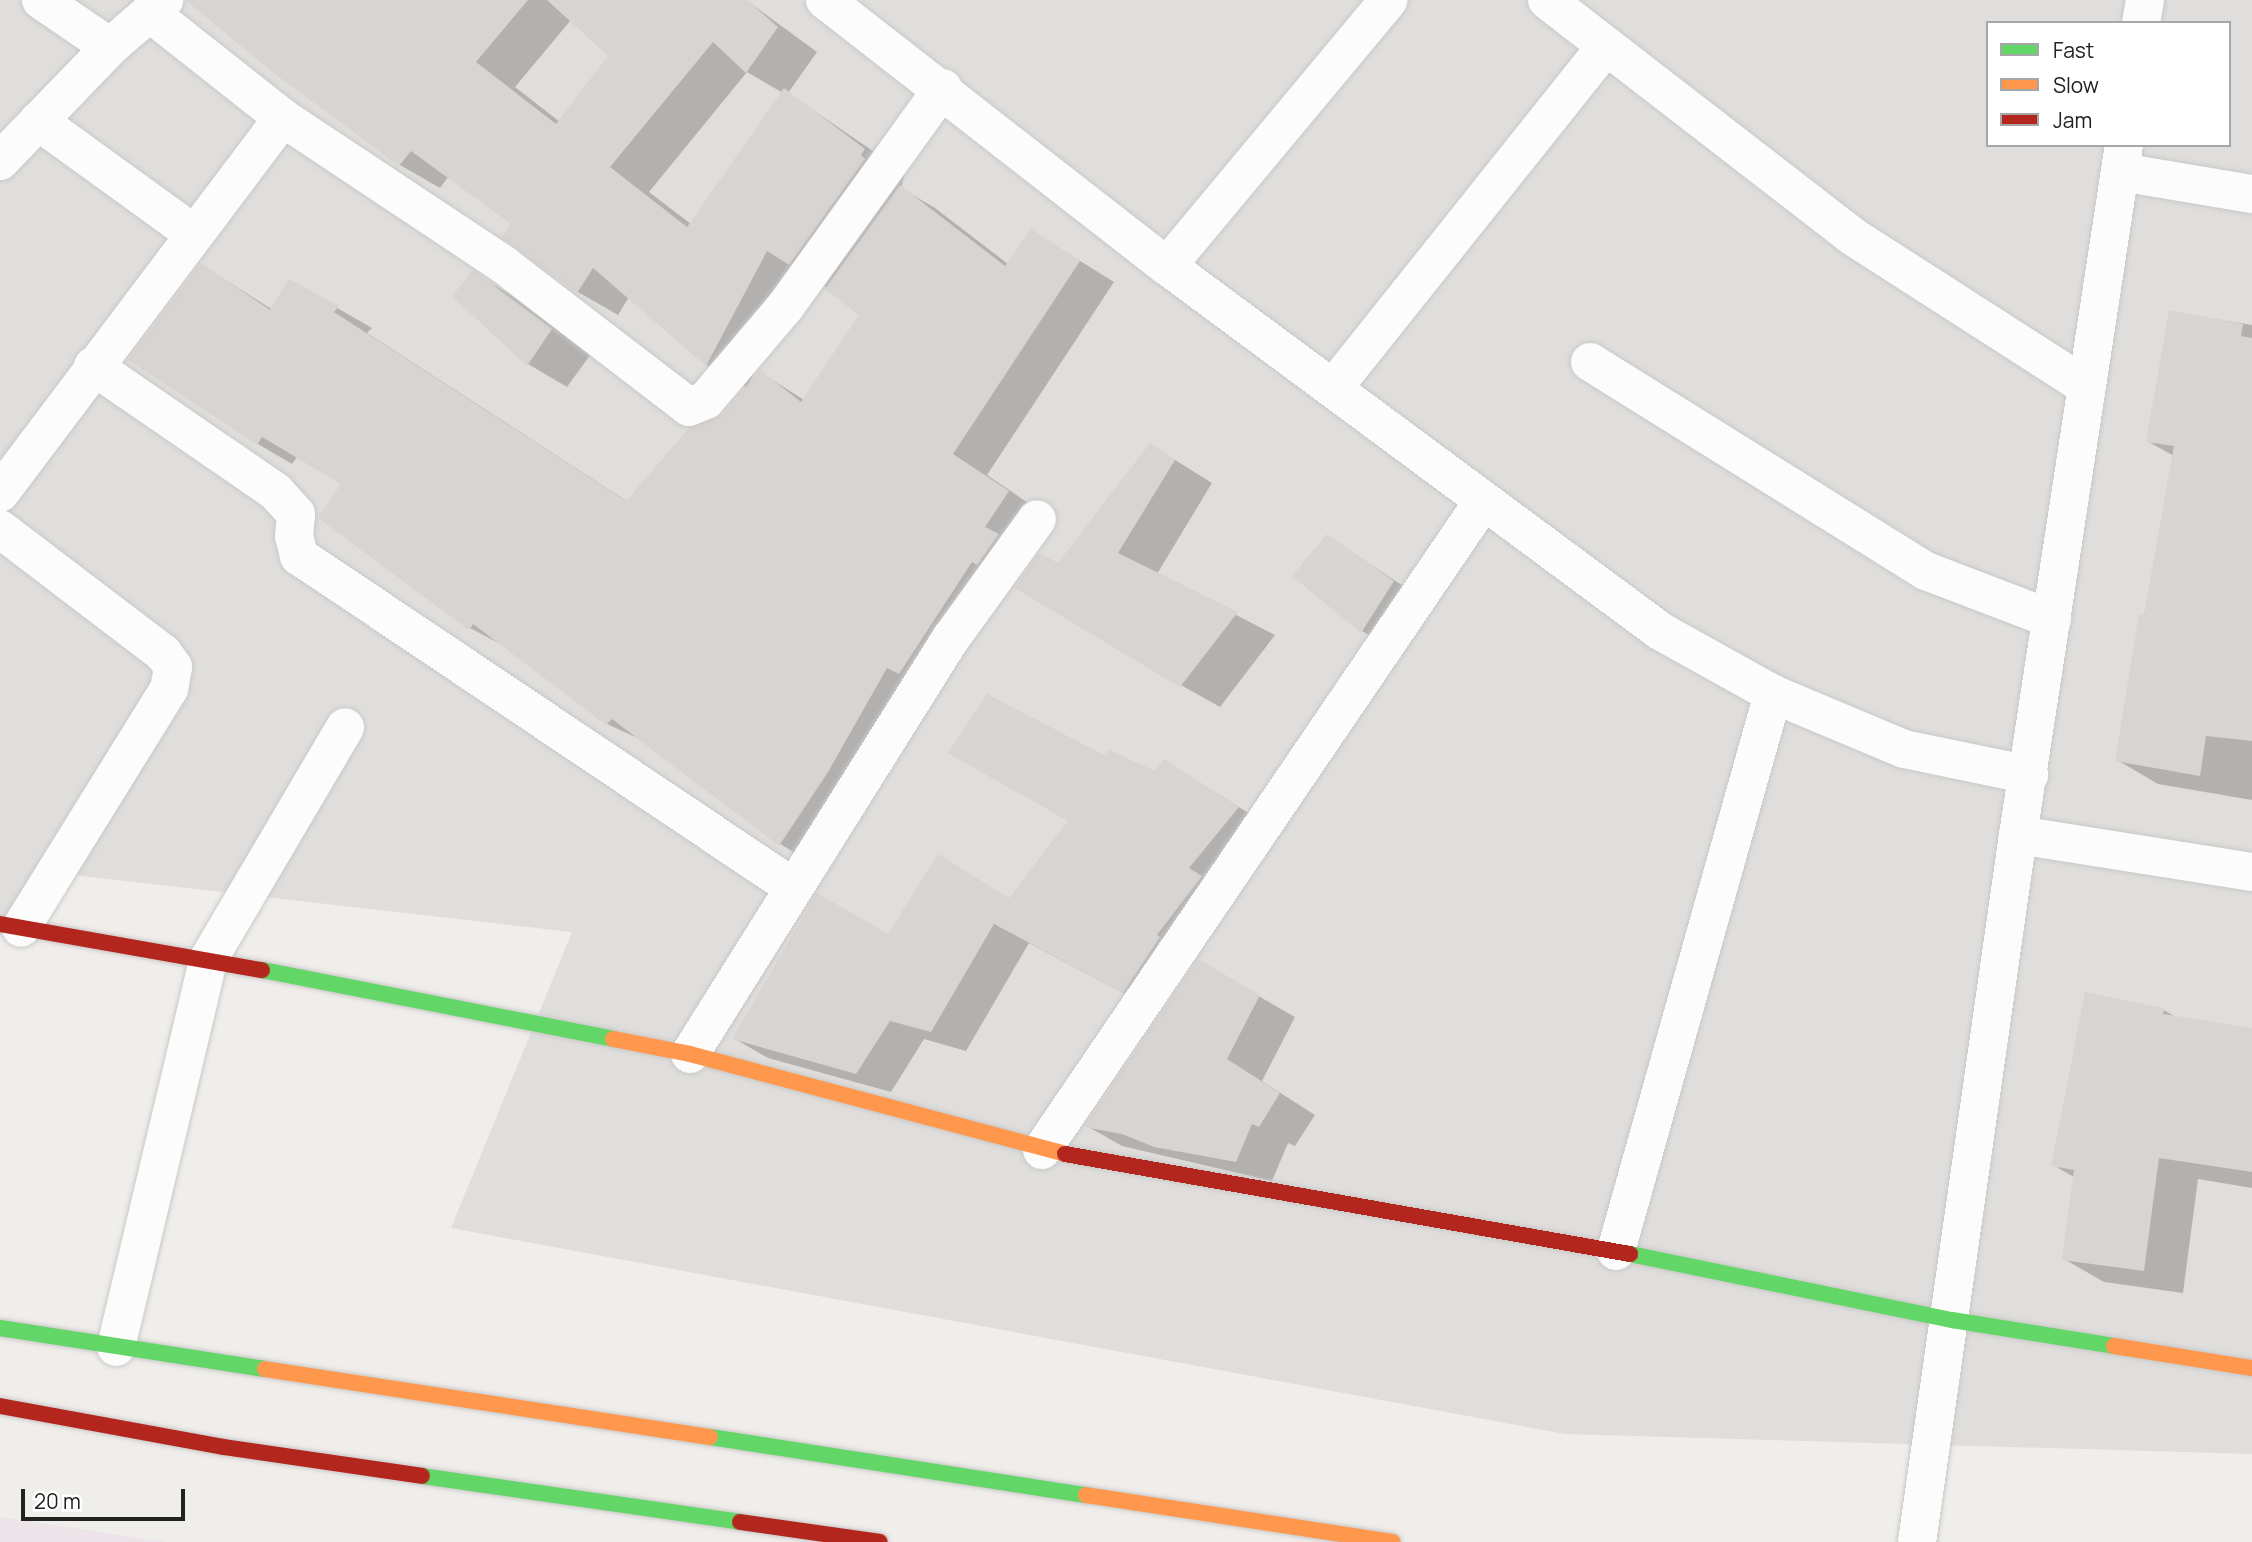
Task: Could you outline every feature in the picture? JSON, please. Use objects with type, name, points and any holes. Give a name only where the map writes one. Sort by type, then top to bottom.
[{"type":"street","points":[[41,0],[110,47]]},
{"type":"street","points":[[825,0],[943,88],[1167,266],[1334,387],[1482,503],[1660,631],[1773,694],[1904,749],[2029,775]]},
{"type":"street","points":[[1167,266],[1389,0]]},
{"type":"street","points":[[1547,0],[1852,236],[2087,387]]},
{"type":"street","points":[[2141,21],[2145,0]]},
{"type":"street","points":[[0,161],[110,47],[157,6],[283,118],[504,265],[689,407],[706,400],[785,307],[943,88]]},
{"type":"street","points":[[1334,387],[1606,46]]},
{"type":"street","points":[[0,493],[193,233],[283,118]]},
{"type":"street","points":[[38,121],[193,233]]},
{"type":"street","points":[[1917,1542],[1952,1320],[2018,835],[2122,159],[2252,194]]},
{"type":"street","points":[[1590,362],[1926,571],[2052,619]]},
{"type":"street","points":[[93,366],[275,492],[296,514],[294,536],[299,556],[794,888]]},
{"type":"street","points":[[1042,1150],[1482,503]]},
{"type":"street","points":[[690,1054],[952,637],[1037,519]]},
{"type":"street","points":[[0,529],[163,653],[173,667],[169,689],[10,926],[208,960],[690,1054],[1042,1150],[1616,1251],[1952,1320],[2252,1368]]},
{"type":"street","points":[[1616,1251],[1773,694]]},
{"type":"street","points":[[116,1347],[208,960],[345,727]]},
{"type":"street","points":[[2018,835],[2252,872]]},
{"type":"street","points":[[0,1328],[1392,1542]]},
{"type":"street","points":[[0,1406],[238,1450],[880,1542]]},
{"type":"shaded area","points":[[0,0],[2252,0],[2252,1454],[1565,1434],[451,1228],[572,932],[38,871],[0,936]]},
{"type":"shaded area","points":[[0,1517],[166,1542],[0,1542]]},
{"type":"building","points":[[185,0],[528,0],[476,62],[556,124],[608,56],[547,0],[747,0],[778,27],[746,73],[713,42],[610,167],[687,227],[784,88],[865,149],[861,155],[865,159],[789,265],[767,251],[706,366],[593,268],[577,293],[501,237],[511,224],[411,151],[399,166],[279,77]]},
{"type":"building","points":[[900,185],[1005,266],[1031,229],[1080,261],[953,454],[1009,491],[985,527],[999,534],[977,565],[972,562],[899,674],[887,668],[828,772],[779,846],[612,719],[606,725],[473,624],[469,630],[318,518],[341,484],[262,437],[257,445],[128,360],[201,263],[270,310],[289,279],[339,306],[334,312],[626,501],[689,428],[722,415],[760,370],[801,402],[859,315],[825,289]]},
{"type":"building","points":[[473,270],[552,329],[527,366],[452,296]]},
{"type":"building","points":[[2169,310],[2243,324],[2241,336],[2252,338],[2252,741],[2206,736],[2200,776],[2115,761],[2139,614],[2144,615],[2174,446],[2146,442]]},
{"type":"building","points":[[1150,443],[1175,460],[1118,553],[1238,612],[1180,687],[1015,588],[1039,553],[1058,563]]},
{"type":"building","points":[[1327,534],[1394,581],[1361,633],[1292,576]]},
{"type":"building","points":[[987,694],[1104,755],[1109,750],[1155,771],[1164,759],[1239,807],[1189,868],[1202,876],[1157,935],[1160,937],[1123,993],[994,924],[931,1032],[890,1021],[856,1074],[732,1039],[817,893],[888,934],[938,854],[1009,898],[1068,821],[948,753]]},
{"type":"building","points":[[1198,959],[1260,995],[1227,1059],[1280,1093],[1259,1127],[1252,1124],[1236,1162],[1154,1147],[1122,1134],[1084,1127]]},
{"type":"building","points":[[2085,992],[2164,1008],[2163,1014],[2252,1028],[2252,1172],[2159,1158],[2144,1271],[2062,1260],[2074,1170],[2051,1166]]},
{"type":"traffic: fast","points":[[262,970],[613,1039]]},
{"type":"traffic: fast","points":[[1630,1254],[1952,1320],[2114,1346]]},
{"type":"traffic: fast","points":[[0,1328],[265,1369]]},
{"type":"traffic: fast","points":[[710,1437],[1086,1495]]},
{"type":"traffic: fast","points":[[422,1476],[740,1522]]},
{"type":"traffic: slow","points":[[613,1039],[690,1054],[1065,1154]]},
{"type":"traffic: slow","points":[[2114,1346],[2252,1368]]},
{"type":"traffic: slow","points":[[265,1369],[710,1437]]},
{"type":"traffic: slow","points":[[1086,1495],[1392,1542]]},
{"type":"traffic: jam","points":[[0,924],[262,970]]},
{"type":"traffic: jam","points":[[1065,1154],[1630,1254]]},
{"type":"traffic: jam","points":[[0,1406],[224,1447],[422,1476]]},
{"type":"traffic: jam","points":[[740,1522],[880,1542]]}]
